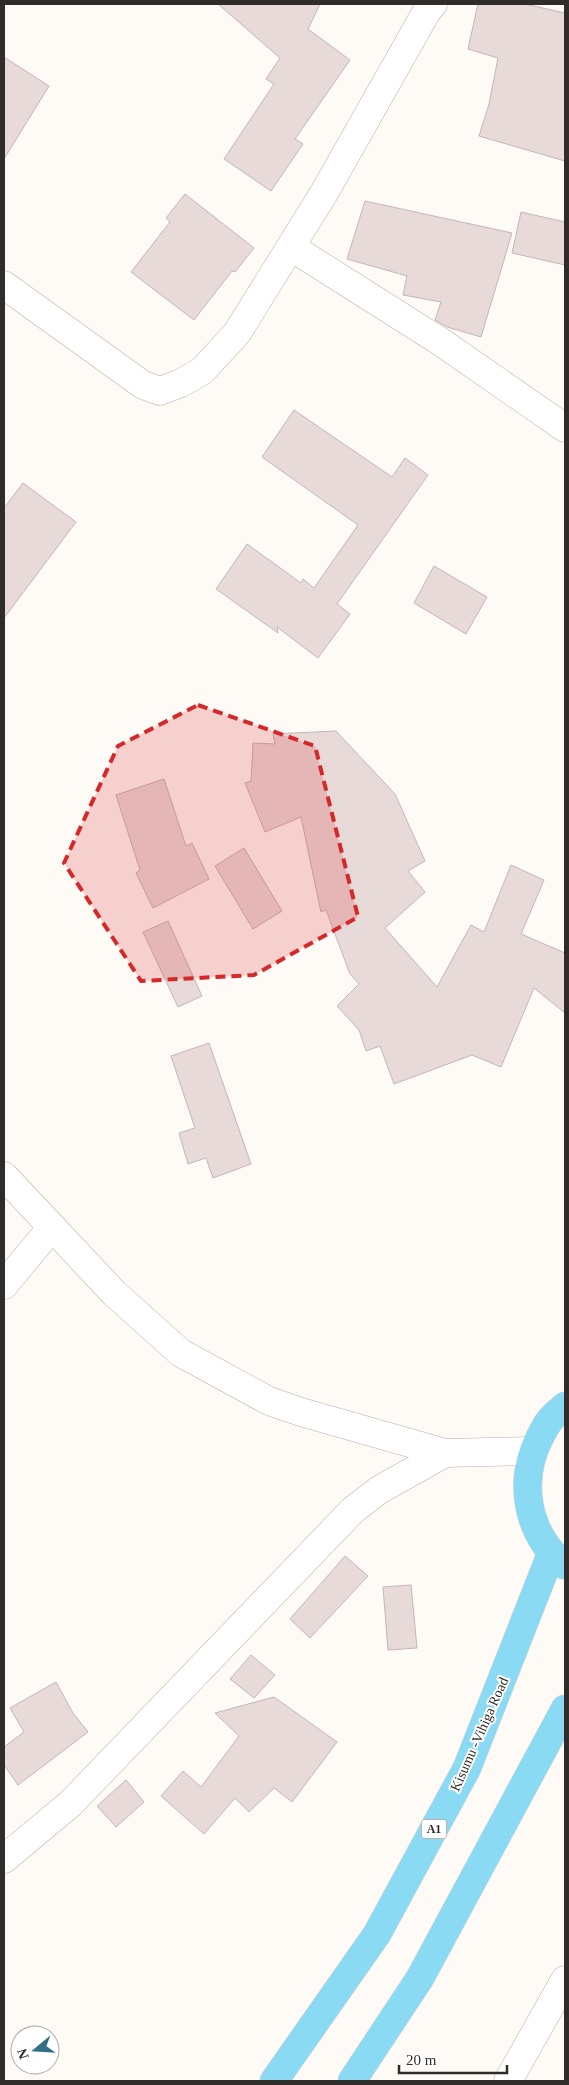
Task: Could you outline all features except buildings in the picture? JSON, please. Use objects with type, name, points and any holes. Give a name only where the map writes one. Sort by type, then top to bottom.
[{"type":"highway","name":"A1","points":[[558,1560],[533,1522],[526,1486],[533,1451],[550,1419],[565,1406]]},
{"type":"highway","name":"Kisumu -Vihiga Road","points":[[274,2081],[377,1934],[466,1768],[558,1560]]},
{"type":"highway","points":[[352,2081],[420,1978],[565,1709]]},
{"type":"street","points":[[4,285],[143,386],[160,391],[202,372],[237,333],[291,247],[324,194],[427,11],[433,4]]},
{"type":"street","points":[[291,247],[442,342],[565,428]]},
{"type":"street","points":[[4,1176],[114,1293],[181,1353],[269,1401],[445,1453],[533,1451]]},
{"type":"street","points":[[4,1285],[52,1227]]},
{"type":"street","points":[[4,1859],[71,1803],[353,1510],[379,1490],[445,1453]]},
{"type":"street","points":[[508,2081],[565,1980]]},
{"type":"highlighted area","points":[[198,705],[315,746],[358,917],[254,975],[141,981],[64,863],[118,746]]}]
